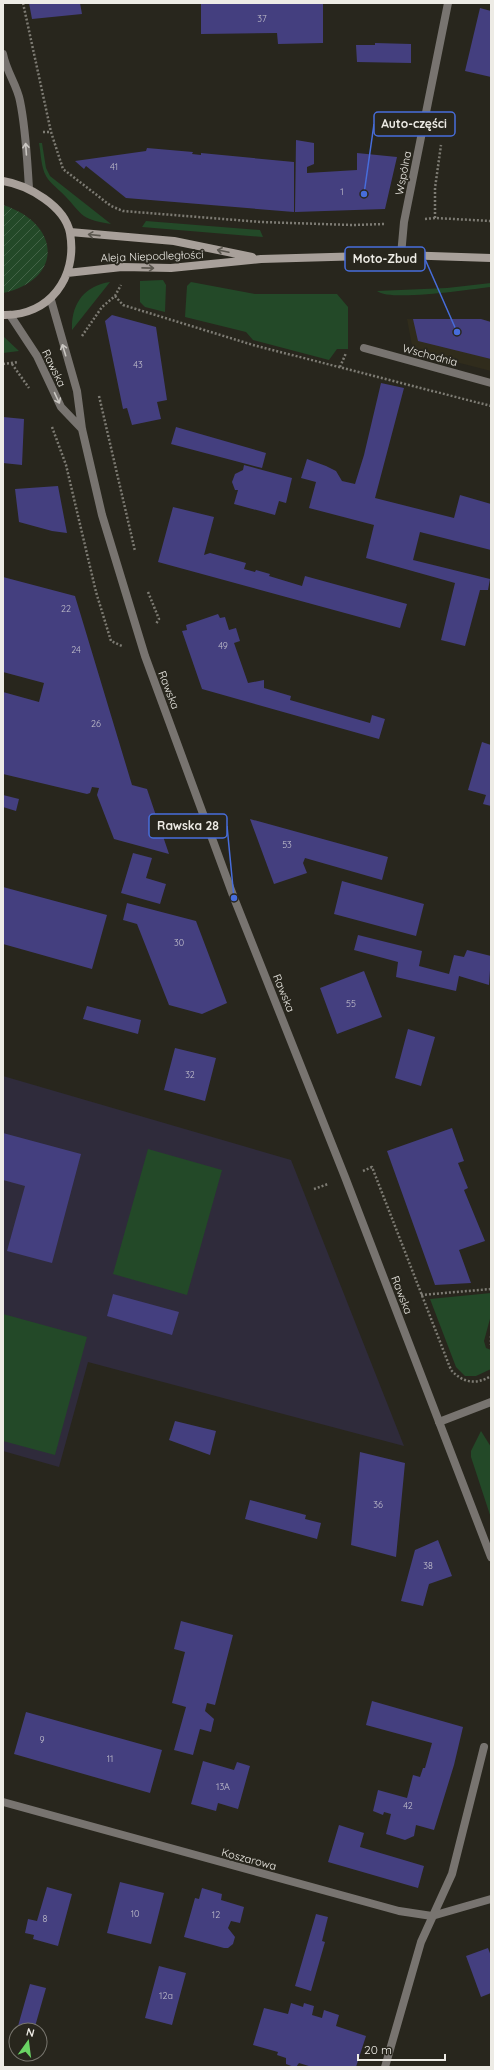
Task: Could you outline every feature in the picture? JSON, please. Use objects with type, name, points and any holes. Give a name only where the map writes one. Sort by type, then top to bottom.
[{"type":"main road","points":[[3,181],[29,188],[47,200],[56,209],[70,232],[71,255],[67,273],[59,290],[51,300],[31,310],[6,315]]},
{"type":"main road","name":"Aleja Niepodległości","points":[[70,232],[174,241],[261,259]]},
{"type":"main road","name":"Aleja Niepodległości","points":[[67,273],[122,267],[171,268],[261,259],[401,255],[491,258]]},
{"type":"street","name":"Wspólna","points":[[401,255],[404,222],[448,3]]},
{"type":"street","points":[[3,54],[5,66],[20,99],[25,131],[29,188]]},
{"type":"street","points":[[3,75],[5,66]]},
{"type":"street","name":"Rawska","points":[[51,300],[77,391],[82,429],[102,515],[145,656],[234,898],[345,1178],[491,1557]]},
{"type":"street","name":"Rawska","points":[[6,315],[37,356],[61,408],[82,429]]},
{"type":"street","name":"Wschodnia","points":[[364,348],[491,383]]},
{"type":"street","points":[[439,1422],[491,1402]]},
{"type":"street","points":[[385,2067],[421,1942],[452,1874],[484,1747]]},
{"type":"street","name":"Koszarowa","points":[[3,1802],[398,1911],[432,1916],[491,1899]]},
{"type":"path","points":[[23,3],[51,132],[63,169],[111,206],[123,211],[261,222],[378,225]]},
{"type":"path","points":[[40,132],[51,132]]},
{"type":"path","points":[[442,140],[435,188],[435,218],[491,222]]},
{"type":"path","points":[[77,339],[82,336],[102,308],[120,289],[122,279]]},
{"type":"path","points":[[114,296],[123,305],[253,345],[491,406]]},
{"type":"path","points":[[82,336],[84,343]]},
{"type":"path","points":[[12,364],[20,378],[31,390]]},
{"type":"path","points":[[99,395],[137,558]]},
{"type":"path","points":[[49,422],[66,465],[96,592],[111,641]]},
{"type":"path","points":[[146,588],[158,618]]},
{"type":"path","points":[[372,1167],[451,1370],[466,1382],[474,1382],[491,1376]]},
{"type":"path","points":[[421,1294],[491,1289]]},
{"type":"path","points":[[491,1336],[491,1345]]},
{"type":"shaded area","points":[[407,319],[491,322],[491,371],[413,351]]},
{"type":"shaded area","points":[[3,1076],[291,1160],[404,1446],[88,1362],[59,1467],[3,1451]]},
{"type":"green space","points":[[39,143],[42,143],[46,168],[50,176],[111,224],[92,220],[86,217],[49,181],[43,169]]},
{"type":"green space","points":[[3,205],[22,213],[36,224],[44,237],[48,250],[45,264],[37,276],[23,286],[3,293]]},
{"type":"green space","points":[[146,221],[260,230],[263,237],[142,227]]},
{"type":"green space","points":[[163,280],[166,285],[165,312],[145,307],[140,302],[140,281]]},
{"type":"green space","points":[[110,282],[72,330],[74,312],[81,298],[86,292],[93,288]]},
{"type":"green space","points":[[191,282],[255,294],[337,294],[348,307],[348,349],[337,349],[329,360],[253,340],[246,332],[185,317],[187,286]]},
{"type":"green space","points":[[491,283],[491,287],[431,294],[397,295],[385,294],[377,291],[447,288]]},
{"type":"green space","points":[[4,337],[19,351],[3,353]]},
{"type":"green space","points":[[148,1149],[222,1170],[187,1295],[113,1274]]},
{"type":"green space","points":[[491,1293],[491,1315],[484,1341],[486,1348],[491,1350],[491,1369],[476,1376],[465,1376],[456,1367],[430,1299]]},
{"type":"green space","points":[[3,1314],[87,1337],[55,1455],[3,1441]]},
{"type":"green space","points":[[481,1431],[491,1447],[491,1518],[471,1457],[471,1451]]},
{"type":"building","points":[[29,3],[80,3],[82,14],[32,19]]},
{"type":"building","points":[[201,3],[323,3],[323,43],[278,44],[277,33],[201,34]]},
{"type":"building","points":[[480,8],[491,11],[491,77],[465,71]]},
{"type":"building","points":[[375,43],[411,44],[411,63],[357,62],[356,45],[375,45]]},
{"type":"building","points":[[296,140],[314,143],[314,164],[307,167],[307,173],[357,170],[357,153],[397,157],[385,209],[295,212]]},
{"type":"building","points":[[147,148],[193,152],[192,154],[201,155],[201,153],[294,162],[294,212],[126,198],[86,166],[84,169],[75,161],[146,151]]},
{"type":"building","points":[[112,315],[156,327],[167,400],[157,402],[161,419],[132,425],[127,408],[123,409],[105,321]]},
{"type":"building","points":[[413,319],[481,319],[491,322],[491,359],[418,341]]},
{"type":"building","points":[[381,383],[404,388],[375,498],[454,518],[460,495],[491,504],[491,550],[420,532],[413,560],[490,579],[488,590],[480,590],[465,646],[441,640],[455,583],[366,558],[374,525],[309,508],[316,482],[301,478],[307,459],[336,471],[342,481],[355,484],[364,455]]},
{"type":"building","points":[[3,417],[24,419],[22,465],[3,463]]},
{"type":"building","points":[[176,427],[266,453],[262,468],[171,444]]},
{"type":"building","points":[[244,465],[292,478],[286,503],[279,501],[275,515],[234,504],[238,490],[235,490],[232,482],[235,474],[243,470]]},
{"type":"building","points":[[58,486],[67,533],[52,531],[19,522],[15,489]]},
{"type":"building","points":[[173,507],[214,517],[204,555],[210,553],[246,563],[244,569],[255,572],[256,570],[270,574],[269,576],[302,586],[305,576],[407,604],[400,628],[158,562]]},
{"type":"building","points":[[3,577],[75,596],[132,785],[147,789],[169,854],[114,839],[97,795],[99,788],[92,787],[90,793],[87,794],[3,774],[3,692],[39,702],[44,683],[3,672]]},
{"type":"building","points":[[218,614],[220,618],[225,617],[229,630],[236,628],[240,641],[234,643],[248,683],[264,680],[264,688],[291,696],[290,700],[370,723],[372,715],[385,719],[379,739],[202,689],[182,631],[187,630],[186,625]]},
{"type":"building","points":[[482,742],[491,745],[491,806],[483,804],[486,795],[468,790]]},
{"type":"building","points":[[3,795],[19,799],[16,811],[3,807]]},
{"type":"building","points":[[250,819],[388,857],[382,880],[305,858],[303,863],[307,873],[274,884]]},
{"type":"building","points":[[133,853],[152,858],[146,878],[166,884],[160,904],[121,893]]},
{"type":"building","points":[[342,881],[424,904],[416,936],[334,914]]},
{"type":"building","points":[[3,887],[107,915],[92,969],[3,944]]},
{"type":"building","points":[[127,903],[196,921],[227,1003],[202,1014],[169,1005],[137,924],[123,920]]},
{"type":"building","points":[[358,935],[422,951],[419,966],[449,974],[454,955],[464,957],[467,950],[491,956],[489,985],[459,976],[456,991],[396,977],[398,962],[354,950]]},
{"type":"building","points":[[364,971],[382,1017],[337,1034],[320,988]]},
{"type":"building","points":[[87,1006],[141,1020],[138,1034],[83,1019]]},
{"type":"building","points":[[408,1029],[435,1037],[421,1086],[395,1078]]},
{"type":"building","points":[[175,1048],[216,1058],[205,1101],[164,1090]]},
{"type":"building","points":[[452,1128],[464,1161],[458,1163],[468,1188],[464,1190],[485,1241],[459,1250],[471,1283],[435,1285],[387,1151]]},
{"type":"building","points":[[3,1133],[81,1154],[52,1263],[7,1251],[25,1186],[3,1180]]},
{"type":"building","points":[[113,1294],[179,1312],[172,1335],[107,1316]]},
{"type":"building","points":[[175,1421],[216,1431],[210,1455],[169,1440]]},
{"type":"building","points":[[360,1452],[405,1463],[396,1557],[351,1545]]},
{"type":"building","points":[[250,1500],[306,1515],[305,1519],[321,1523],[317,1539],[245,1519]]},
{"type":"building","points":[[438,1540],[452,1576],[429,1584],[423,1606],[401,1601],[415,1550]]},
{"type":"building","points":[[181,1621],[233,1635],[215,1705],[207,1703],[205,1711],[214,1719],[211,1732],[200,1729],[193,1755],[174,1750],[186,1707],[172,1703],[185,1652],[174,1649]]},
{"type":"building","points":[[372,1701],[463,1727],[454,1765],[434,1830],[416,1825],[414,1836],[405,1840],[386,1834],[391,1814],[384,1812],[383,1815],[373,1811],[378,1790],[407,1798],[413,1775],[420,1777],[423,1768],[425,1768],[432,1743],[366,1725]]},
{"type":"building","points":[[26,1712],[162,1750],[150,1793],[14,1754]]},
{"type":"building","points":[[203,1761],[234,1770],[237,1762],[250,1766],[238,1809],[218,1803],[216,1811],[191,1804]]},
{"type":"building","points":[[339,1825],[364,1833],[360,1847],[424,1866],[418,1888],[328,1862]]},
{"type":"building","points":[[120,1882],[164,1893],[151,1944],[107,1933]]},
{"type":"building","points":[[47,1887],[72,1894],[58,1946],[33,1939],[34,1935],[25,1933],[28,1919],[37,1921]]},
{"type":"building","points":[[202,1888],[222,1894],[221,1900],[244,1907],[240,1923],[231,1921],[228,1928],[235,1937],[233,1944],[228,1948],[184,1937],[195,1898],[199,1899]]},
{"type":"building","points":[[316,1914],[328,1917],[322,1941],[325,1942],[311,1991],[295,1986]]},
{"type":"building","points":[[488,1948],[491,1956],[491,1993],[481,1997],[466,1956]]},
{"type":"building","points":[[159,1966],[186,1973],[172,2025],[145,2018]]},
{"type":"building","points":[[30,1984],[46,1988],[36,2022],[19,2022]]},
{"type":"building","points":[[291,2003],[303,2007],[304,2003],[314,2006],[312,2015],[322,2018],[324,2010],[339,2015],[336,2026],[366,2036],[356,2067],[312,2067],[299,2063],[296,2067],[294,2067],[286,2064],[286,2058],[277,2055],[278,2052],[253,2045],[264,2008],[288,2014]]},
{"type":"place","name":"Auto-części","points":[[364,194]]},
{"type":"place","name":"Moto-Zbud","points":[[457,332]]},
{"type":"place","name":"Rawska 28","points":[[234,898]]}]
